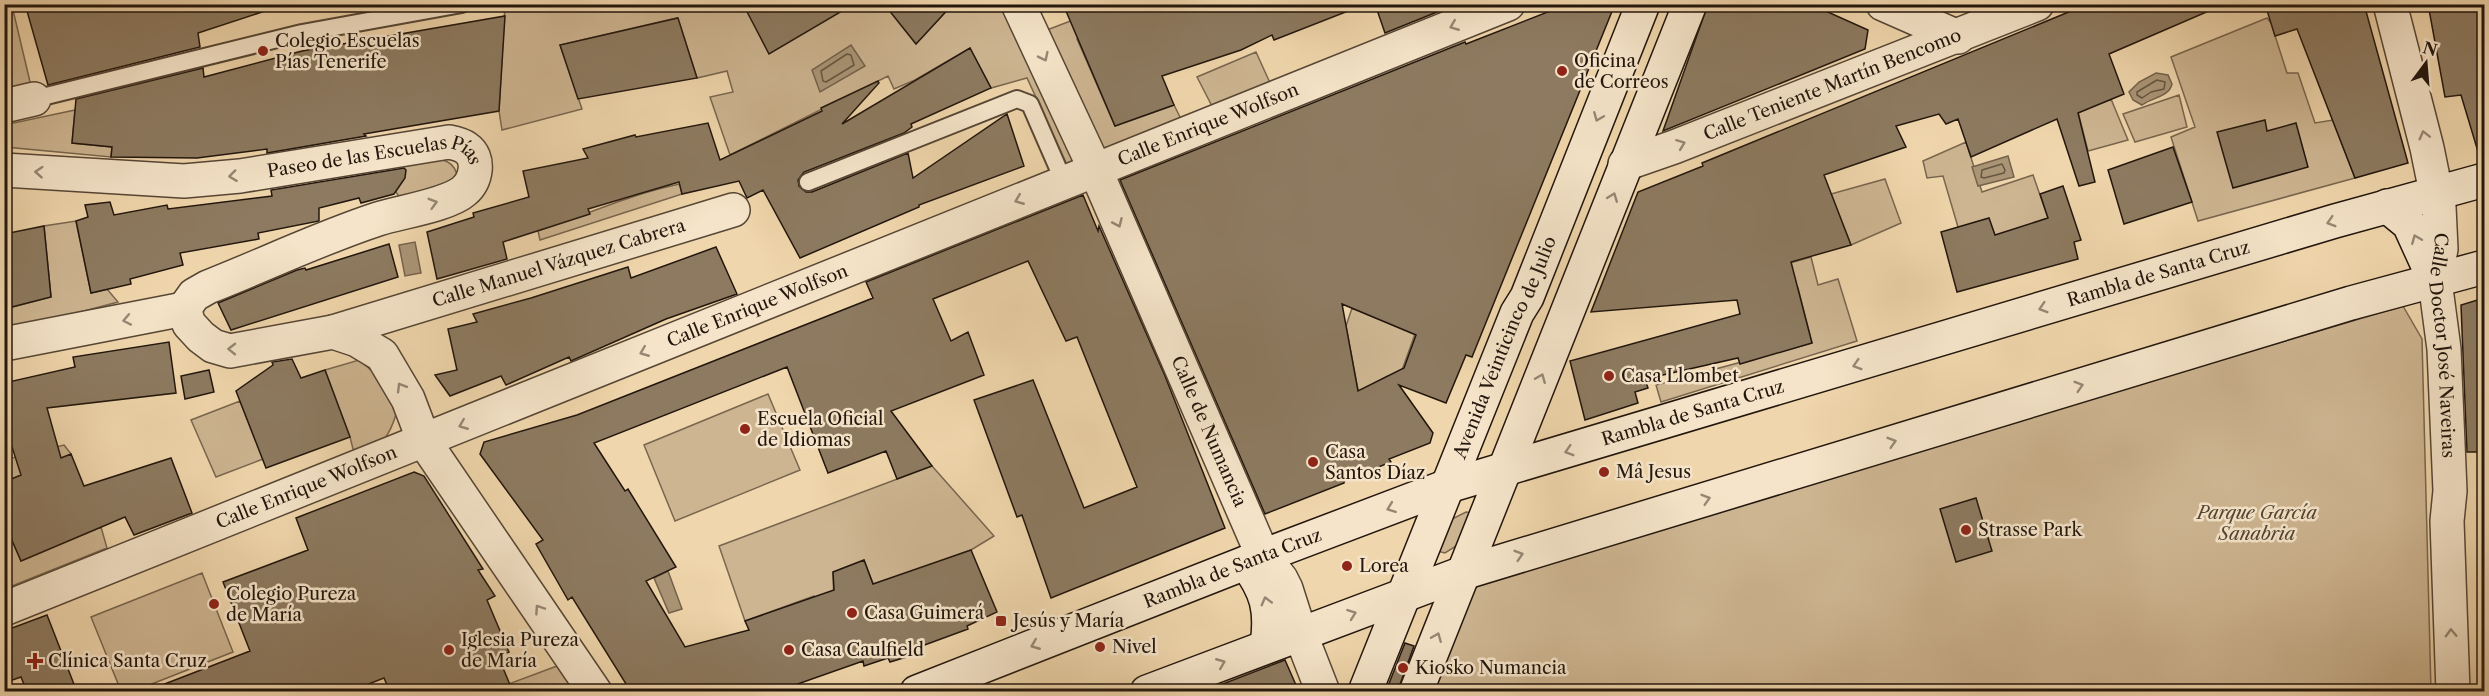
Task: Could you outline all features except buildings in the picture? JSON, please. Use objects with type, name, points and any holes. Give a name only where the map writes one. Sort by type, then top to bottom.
[{"type":"street","name":"Calle de Numancia","points":[[1018,4],[1095,169],[1255,559],[1286,589],[1323,692]]},
{"type":"street","name":"Calle Enrique Wolfson","points":[[4,609],[1508,4]]},
{"type":"street","name":"Avenida Veinticinco de Julio","points":[[1365,692],[1445,488],[1517,313],[1527,297],[1643,4]]},
{"type":"street","points":[[1416,692],[1690,4]]},
{"type":"street","points":[[1883,4],[1958,37]]},
{"type":"street","name":"Calle Teniente Martín Bencomo","points":[[1625,164],[1958,37],[2037,4]]},
{"type":"street","name":"Calle Doctor José Naveiras","points":[[2390,4],[2437,193],[2441,249],[2435,280],[2445,373],[2450,491],[2447,521],[2453,692]]},
{"type":"street","name":"Paseo de las Escuelas Pías","points":[[4,170],[184,182],[240,176],[449,142],[466,148],[475,158],[476,171],[472,182],[463,192],[447,199],[377,219],[208,288],[194,296],[184,309]]},
{"type":"street","name":"Rambla de Santa Cruz","points":[[917,692],[1255,559],[1445,488],[2387,206],[2484,180]]},
{"type":"street","points":[[2387,206],[2409,224],[2435,280]]},
{"type":"street","name":"Calle Manuel Vázquez Cabrera","points":[[333,332],[733,210]]},
{"type":"street","points":[[1147,692],[1463,573],[2351,303],[2484,267]]},
{"type":"street","points":[[4,344],[184,309],[189,324],[201,337],[213,346],[230,351],[333,332],[357,340],[382,355]]},
{"type":"street","points":[[383,316],[376,327],[375,334],[382,355],[408,399],[424,441],[595,692]]},
{"type":"street","points":[[1255,559],[1268,605],[1267,645]]},
{"type":"lane","points":[[19,103],[302,33],[462,4]]},
{"type":"lane","points":[[808,182],[1017,99],[1030,104],[1064,182]]},
{"type":"green space","points":[[505,5],[1007,5],[1082,162],[1068,167],[1027,78],[991,88],[970,48],[915,80],[894,89],[888,76],[730,155],[710,97],[733,92],[727,71],[697,78],[677,18],[560,45],[582,109],[502,130],[499,111]]},
{"type":"green space","points":[[1112,5],[1134,14],[1077,39],[1115,126],[1174,105],[1181,119],[1095,156],[1047,30]]},
{"type":"green space","points":[[13,10],[31,86],[5,91],[5,11]]},
{"type":"green space","points":[[2267,18],[2271,23],[2287,73],[2298,73],[2315,123],[2333,120],[2355,178],[2198,221],[2171,137],[2195,127],[2171,57]]},
{"type":"green space","points":[[1256,52],[1271,85],[1214,110],[1197,77]]},
{"type":"green space","points":[[2179,95],[2187,127],[2135,142],[2123,114]]},
{"type":"green space","points":[[2111,99],[2128,140],[2088,151],[2078,112]]},
{"type":"green space","points":[[75,110],[72,143],[112,147],[111,157],[5,147],[4,125]]},
{"type":"green space","points":[[1966,142],[1982,192],[2033,175],[2048,218],[1995,236],[1958,227],[1943,176],[1927,178],[1923,161]]},
{"type":"green space","points":[[427,158],[451,164],[458,179],[402,201],[394,189],[403,181],[405,170],[397,162]]},
{"type":"green space","points":[[1885,179],[1901,223],[1851,245],[1831,194]]},
{"type":"green space","points":[[680,184],[682,194],[540,240],[538,231],[626,199]]},
{"type":"green space","points":[[76,221],[91,293],[107,289],[118,302],[5,332],[5,309],[51,297],[44,226]]},
{"type":"green space","points":[[1811,257],[1818,285],[1838,279],[1857,341],[1661,402],[1656,385],[1812,343],[1798,288],[1789,291],[1741,277]]},
{"type":"green space","name":"Parque García Sanabria","points":[[2403,306],[2422,339],[2431,691],[1426,692],[1469,583]]},
{"type":"green space","points":[[1352,308],[1415,334],[1397,384],[1388,376],[1367,387],[1376,408],[1313,405],[1358,390],[1346,326]]},
{"type":"green space","points":[[359,360],[379,377],[397,411],[391,429],[383,440],[355,457],[325,370]]},
{"type":"green space","points":[[768,394],[800,470],[675,521],[644,445]]},
{"type":"green space","points":[[240,401],[263,459],[216,477],[191,420]]},
{"type":"green space","points":[[64,445],[71,454],[5,482],[4,460]]},
{"type":"green space","points":[[932,466],[994,536],[971,550],[874,586],[864,560],[833,572],[834,606],[819,611],[814,596],[745,621],[719,546]]},
{"type":"green space","points":[[1466,512],[1472,513],[1461,543],[1445,553],[1437,551],[1450,520]]},
{"type":"green space","points":[[4,522],[21,561],[101,527],[107,548],[12,586],[5,577]]},
{"type":"green space","points":[[202,573],[233,652],[134,691],[121,691],[91,617]]},
{"type":"green space","points":[[557,666],[574,691],[487,692]]},
{"type":"water","points":[[851,45],[865,66],[820,92],[812,70]]},
{"type":"water","points":[[2156,73],[2168,75],[2172,84],[2168,92],[2142,105],[2133,100],[2129,92],[2139,82]]},
{"type":"water","points":[[2008,156],[2014,177],[1978,186],[1972,167]]},
{"type":"water","points":[[415,242],[421,273],[405,276],[399,245]]},
{"type":"water","points":[[668,571],[682,609],[669,613],[654,578]]},
{"type":"place","name":"Colegio Escuelas Pías Tenerife","points":[[263,51]]},
{"type":"place","name":"Oficina de Correos","points":[[1562,71]]},
{"type":"place","name":"Casa Llombet","points":[[1609,376]]},
{"type":"place","name":"Escuela Oficial de Idiomas","points":[[745,429]]},
{"type":"place","name":"Casa Santos Díaz","points":[[1313,462]]},
{"type":"place","name":"Mâ Jesus","points":[[1604,472]]},
{"type":"place","name":"Strasse Park","points":[[1966,530]]},
{"type":"place","name":"Lorea","points":[[1347,566]]},
{"type":"place","name":"Colegio Pureza de María","points":[[214,604]]},
{"type":"place","name":"Casa Guimerá","points":[[852,613]]},
{"type":"place","name":"Jesús y María","points":[[1001,621]]},
{"type":"place","name":"Nivel","points":[[1100,647]]},
{"type":"place","name":"Iglesia Pureza de María","points":[[449,650]]},
{"type":"place","name":"Casa Caulfield","points":[[789,650]]},
{"type":"place","name":"Clínica Santa Cruz","points":[[35,661]]},
{"type":"place","name":"Kiosko Numancia","points":[[1403,668]]}]
